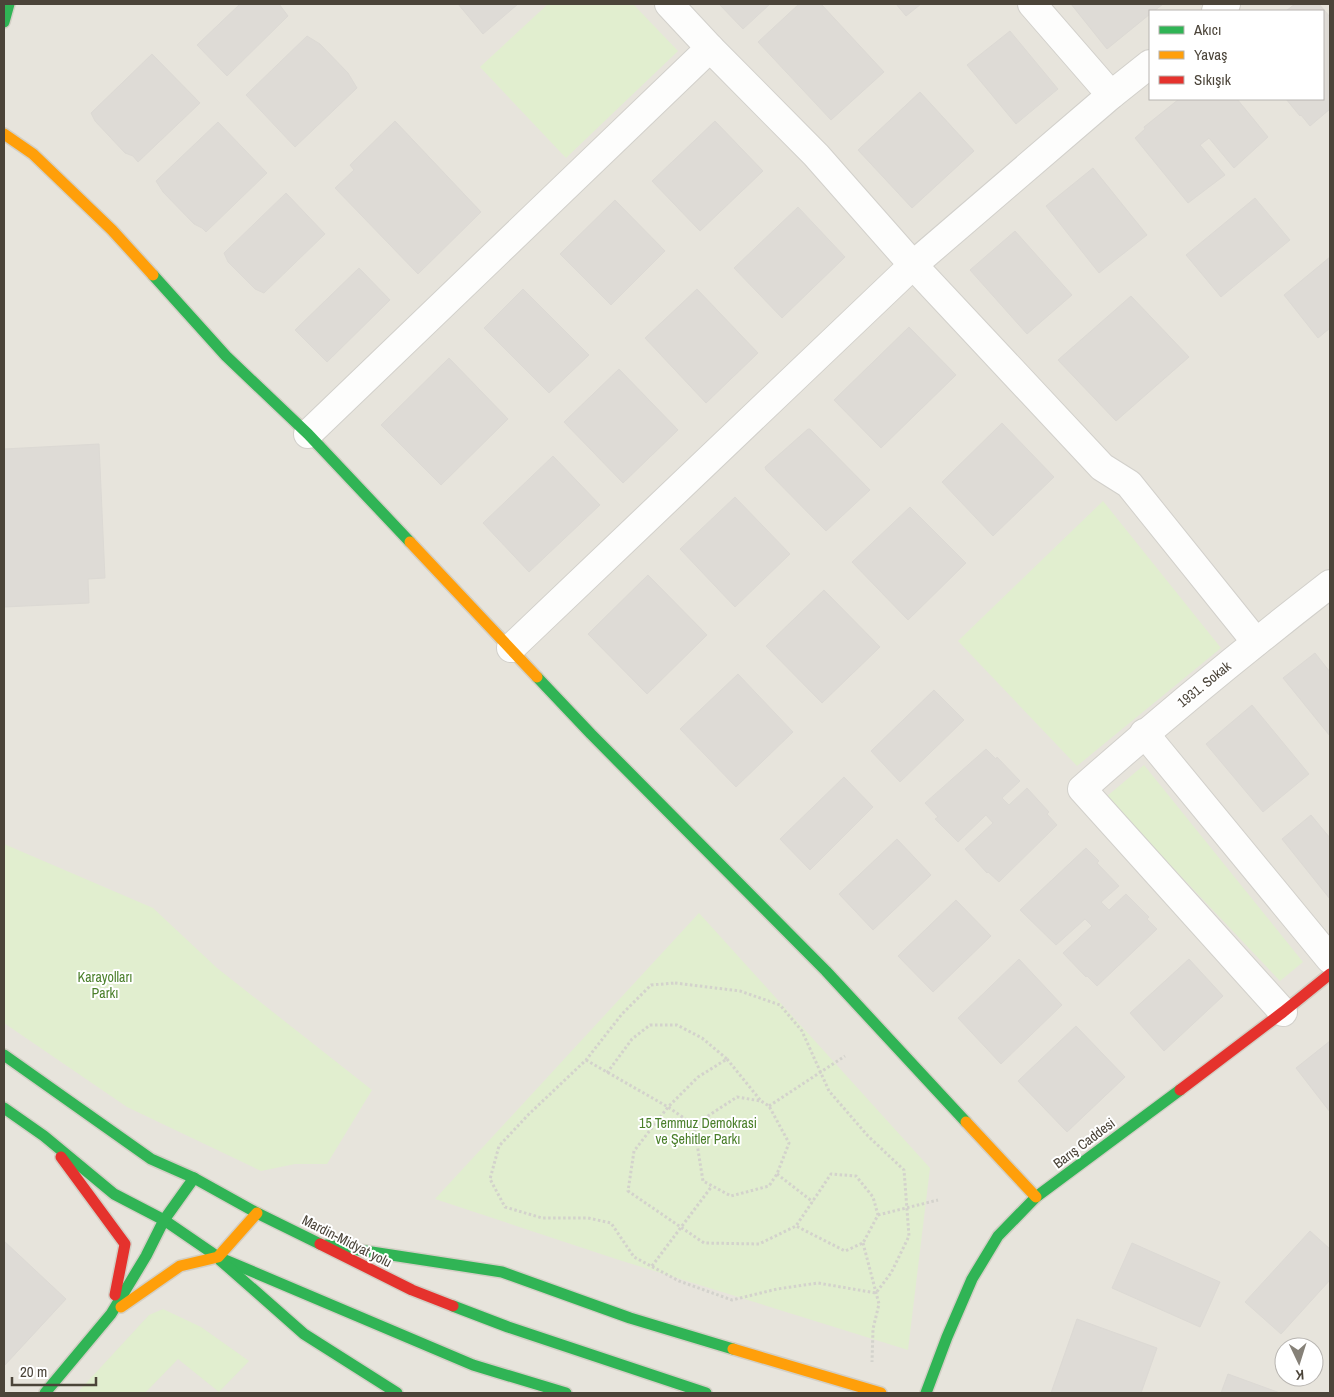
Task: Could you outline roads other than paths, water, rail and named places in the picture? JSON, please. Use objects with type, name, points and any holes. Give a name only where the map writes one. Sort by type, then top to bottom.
[{"type":"main road","points":[[4,22],[9,4]]},
{"type":"main road","points":[[4,134],[34,154],[112,230],[226,356],[308,434],[591,734],[826,971],[1036,1197]]},
{"type":"main road","name":"Barış Caddesi","points":[[926,1393],[972,1280],[998,1236],[1036,1197],[1283,1012],[1330,974]]},
{"type":"main road","name":"Mardin-Midyat yolu","points":[[4,1055],[151,1160],[194,1178],[257,1213],[412,1290],[508,1328],[706,1393]]},
{"type":"main road","points":[[4,1108],[44,1136],[114,1194],[164,1220],[218,1257],[304,1334],[396,1393]]},
{"type":"main road","points":[[44,1136],[125,1244],[111,1314]]},
{"type":"main road","points":[[45,1393],[111,1314],[146,1256],[164,1220],[194,1178]]},
{"type":"main road","points":[[111,1314],[180,1266],[218,1257],[257,1213]]},
{"type":"main road","points":[[317,1243],[502,1272],[630,1318],[876,1391]]},
{"type":"main road","points":[[218,1257],[473,1365],[566,1393]]},
{"type":"street","points":[[669,4],[816,155],[913,265],[1102,467],[1129,484],[1256,642]]},
{"type":"street","points":[[1032,4],[1111,95]]},
{"type":"street","points":[[308,434],[710,48]]},
{"type":"street","points":[[511,648],[913,265],[1111,95],[1149,65]]},
{"type":"street","name":"1931. Sokak","points":[[1283,1012],[1082,789],[1144,733],[1330,584]]},
{"type":"street","points":[[1144,733],[1330,959]]},
{"type":"park label","name":"Karayolları Parkı","points":[[105,986]]},
{"type":"park label","name":"15 Temmuz Demokrasi ve Şehitler Parkı","points":[[698,1132]]}]
